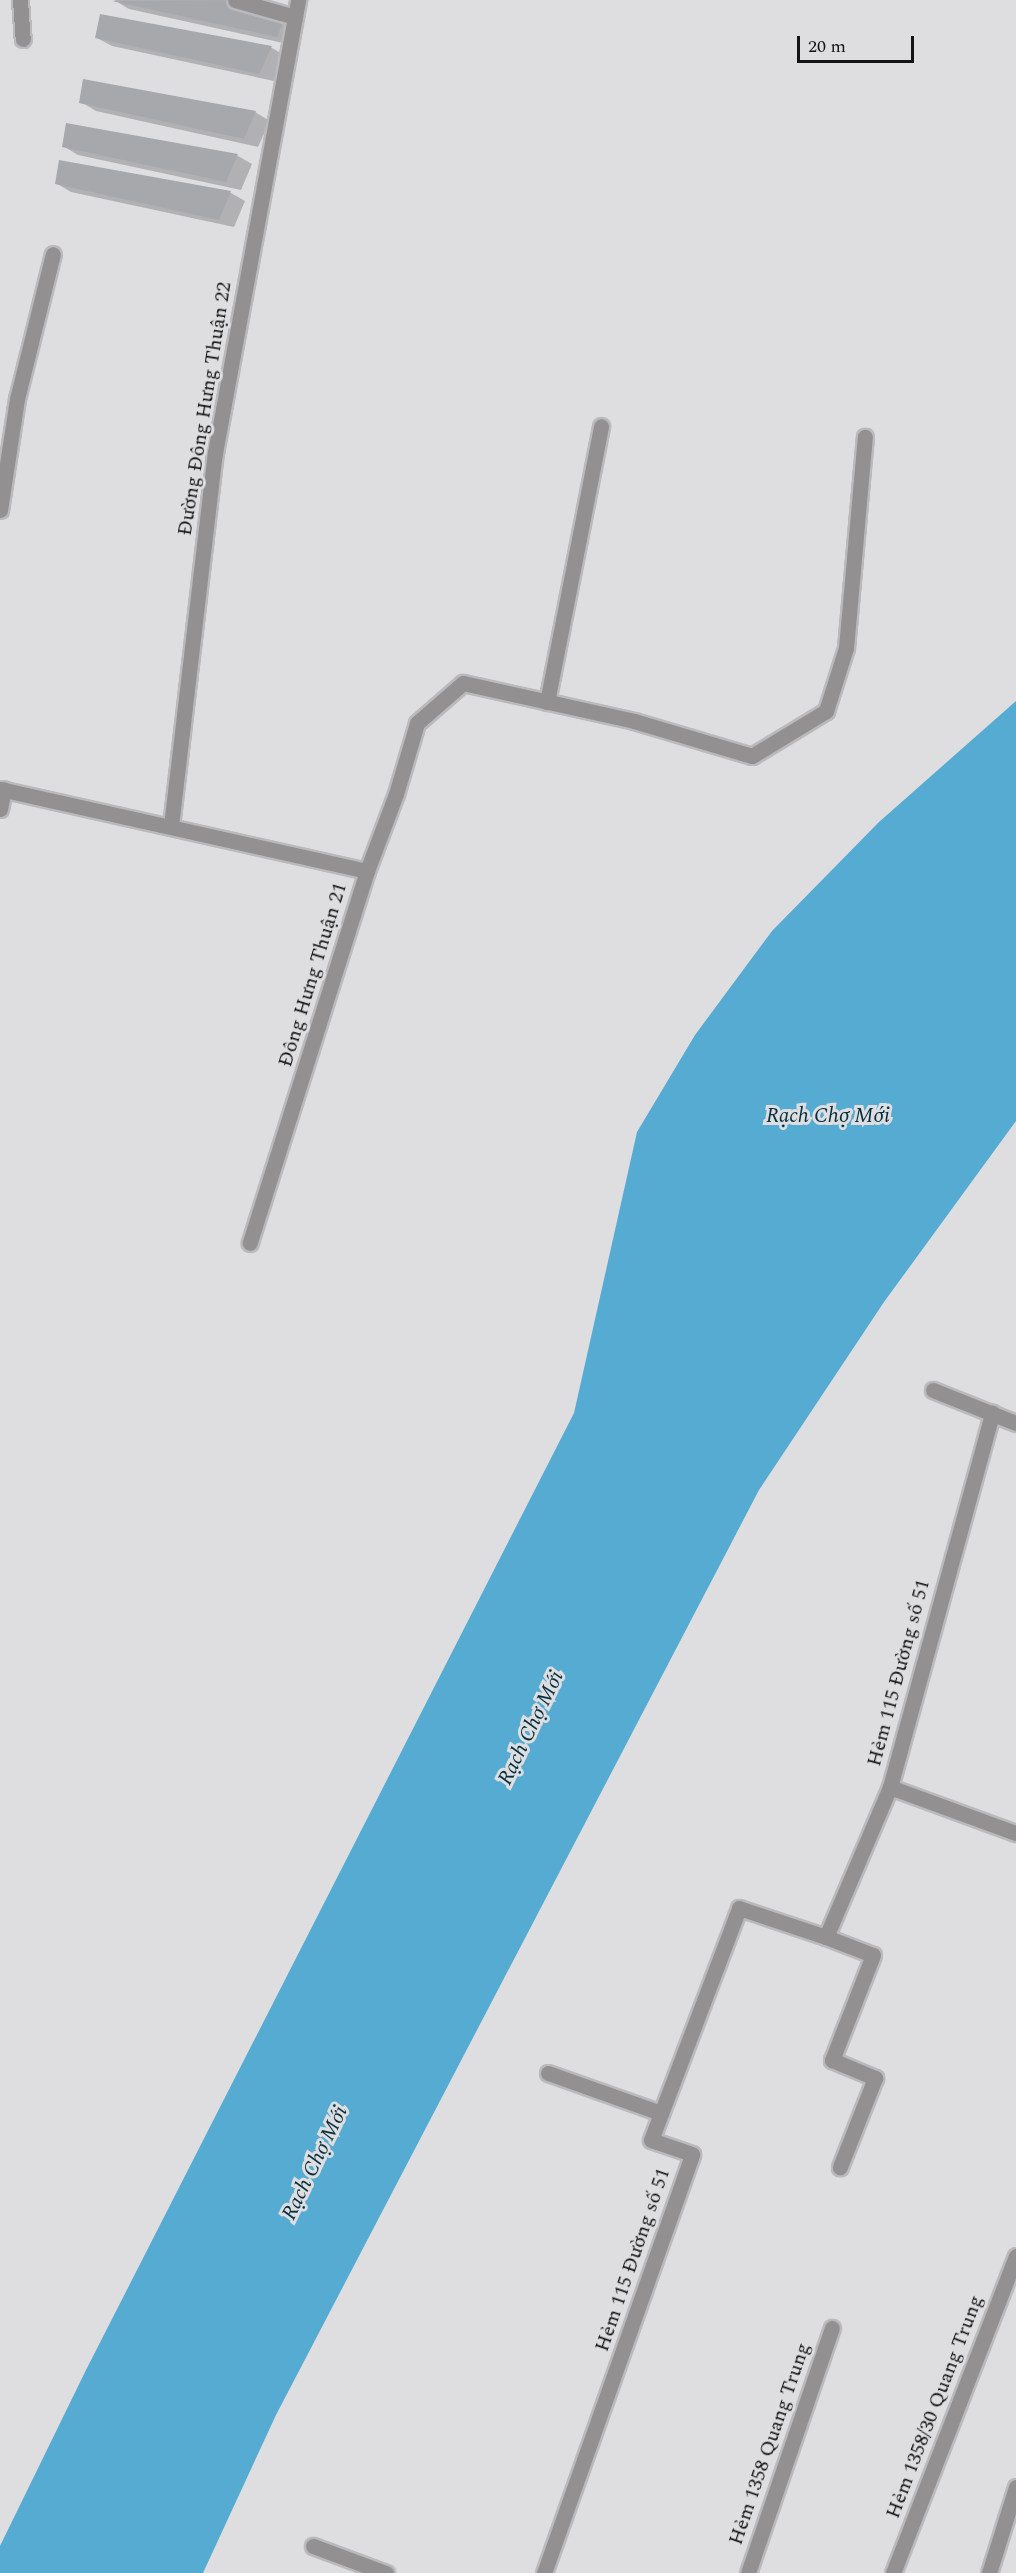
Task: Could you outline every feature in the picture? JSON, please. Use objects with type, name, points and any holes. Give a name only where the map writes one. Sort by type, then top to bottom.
[{"type":"street","points":[[20,0],[23,39]]},
{"type":"street","points":[[235,0],[295,17]]},
{"type":"street","name":"Đường Đông Hưng Thuận 22","points":[[171,826],[215,453],[298,0]]},
{"type":"street","points":[[0,510],[17,399],[53,254]]},
{"type":"street","points":[[547,702],[601,426]]},
{"type":"street","points":[[367,871],[396,794],[417,723],[463,683],[634,721],[752,756],[826,711],[846,648],[865,437]]},
{"type":"street","points":[[0,809],[2,789]]},
{"type":"street","name":"Đông Hưng Thuận 21","points":[[2,789],[367,871],[250,1243]]},
{"type":"street","points":[[933,1390],[1016,1423]]},
{"type":"street","name":"Hẻm 115 Đường số 51","points":[[826,1937],[890,1787],[992,1413]]},
{"type":"street","points":[[890,1787],[1016,1833]]},
{"type":"street","name":"Hẻm 115 Đường số 51","points":[[544,2573],[692,2154],[651,2140],[739,1908],[873,1955],[832,2060],[875,2078],[840,2166]]},
{"type":"street","points":[[548,2073],[661,2113]]},
{"type":"street","name":"Hẻm 1358/30 Quang Trung","points":[[893,2573],[1016,2256]]},
{"type":"street","name":"Hẻm 1358 Quang Trung","points":[[748,2573],[832,2328]]},
{"type":"street","points":[[989,2573],[1016,2487]]},
{"type":"street","points":[[313,2546],[386,2573]]},
{"type":"water","name":"Rạch Chợ Mới","points":[[1016,701],[1016,1121],[884,1302],[759,1490],[276,2415],[203,2573],[0,2573],[0,2546],[86,2370],[574,1413],[637,1132],[695,1035],[772,931],[879,822]]},
{"type":"building","points":[[240,0],[289,9],[277,37],[112,1]]},
{"type":"building","points":[[100,14],[272,46],[259,74],[95,38]]},
{"type":"building","points":[[83,79],[256,111],[244,139],[79,103]]},
{"type":"building","points":[[66,123],[238,154],[226,182],[62,147]]},
{"type":"building","points":[[59,160],[231,191],[219,220],[55,184]]}]
